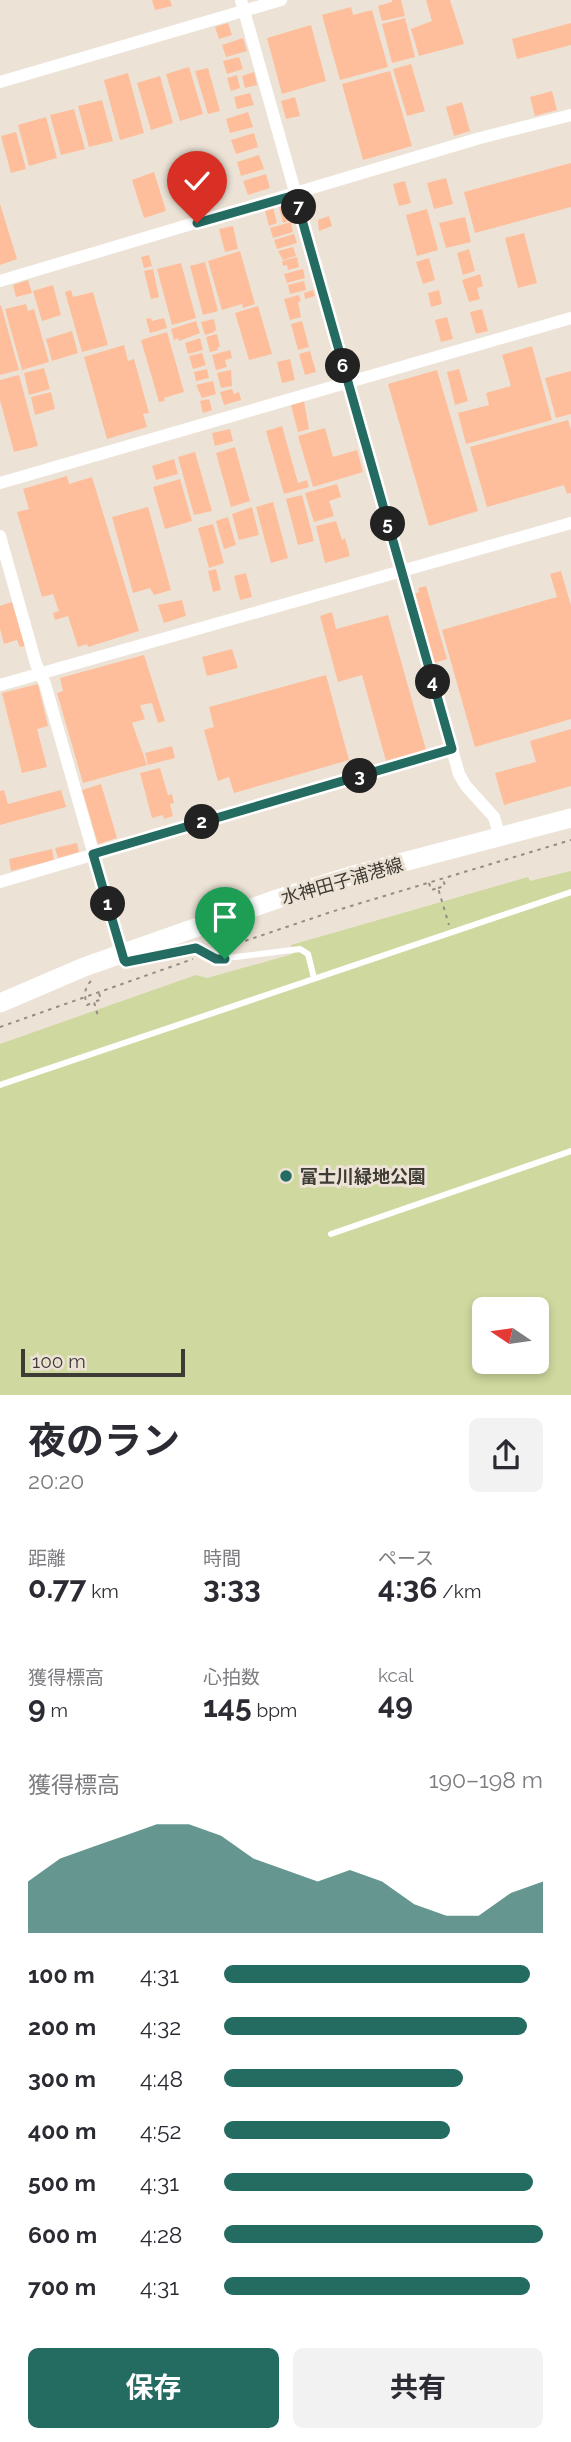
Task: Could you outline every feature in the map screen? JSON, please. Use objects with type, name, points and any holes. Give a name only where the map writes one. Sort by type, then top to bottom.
[{"type":"main road","name":"水神田子浦港線","points":[[0,1003],[122,953],[319,886],[571,818]]},
{"type":"street","points":[[0,82],[242,5],[281,0]]},
{"type":"street","points":[[242,5],[452,749],[462,780],[494,817],[500,837]]},
{"type":"street","points":[[0,281],[480,138],[571,115]]},
{"type":"street","points":[[0,483],[571,318]]},
{"type":"street","points":[[0,685],[571,523]]},
{"type":"street","points":[[0,536],[122,953]]},
{"type":"street","points":[[0,882],[452,749]]},
{"type":"lane","points":[[0,1085],[571,892]]},
{"type":"lane","points":[[122,953],[124,960],[130,962],[196,948],[219,959],[300,949],[308,954],[314,978]]},
{"type":"lane","points":[[331,1234],[571,1151]]},
{"type":"path","points":[[222,949],[429,882],[571,840]]},
{"type":"path","points":[[429,882],[430,890],[445,886],[443,878]]},
{"type":"path","points":[[438,888],[452,932]]},
{"type":"path","points":[[0,1027],[192,959]]},
{"type":"path","points":[[85,997],[87,1004],[101,1000],[99,992]]},
{"type":"path","points":[[94,1002],[98,1016]]},
{"type":"green space","name":"富士川緑地公園","points":[[571,871],[571,1395],[0,1395],[0,1044],[196,975],[207,978],[293,954],[291,945],[528,877],[530,881]]},
{"type":"building","points":[[152,0],[170,0],[172,6],[155,10]]},
{"type":"building","points":[[392,0],[401,0],[405,16],[382,21],[378,6]]},
{"type":"building","points":[[426,0],[450,0],[464,44],[419,56],[411,29],[432,21]]},
{"type":"building","points":[[351,7],[353,15],[372,10],[388,67],[340,80],[322,15]]},
{"type":"building","points":[[405,18],[415,57],[392,63],[382,24]]},
{"type":"building","points":[[228,23],[232,35],[219,39],[215,27]]},
{"type":"building","points":[[571,23],[571,45],[517,59],[512,39]]},
{"type":"building","points":[[311,25],[326,81],[282,94],[267,38]]},
{"type":"building","points":[[243,38],[247,51],[226,57],[222,45]]},
{"type":"building","points":[[239,57],[243,69],[227,74],[223,61]]},
{"type":"building","points":[[411,64],[425,111],[407,116],[393,69]]},
{"type":"building","points":[[189,67],[203,114],[180,121],[166,74]]},
{"type":"building","points":[[208,68],[220,111],[208,114],[195,71]]},
{"type":"building","points":[[390,71],[412,146],[363,160],[342,84]]},
{"type":"building","points":[[254,72],[257,85],[245,88],[242,76]]},
{"type":"building","points":[[128,73],[144,133],[120,140],[104,80]]},
{"type":"building","points":[[237,75],[240,88],[231,91],[227,78]]},
{"type":"building","points":[[160,76],[173,123],[151,130],[137,83]]},
{"type":"building","points":[[552,91],[557,110],[535,116],[530,97]]},
{"type":"building","points":[[250,93],[254,105],[237,109],[234,97]]},
{"type":"building","points":[[295,97],[300,116],[286,119],[281,101]]},
{"type":"building","points":[[102,100],[113,141],[89,147],[78,106]]},
{"type":"building","points":[[462,102],[470,131],[454,136],[446,107]]},
{"type":"building","points":[[74,109],[85,149],[61,155],[50,115]]},
{"type":"building","points":[[248,112],[253,127],[230,133],[226,119]]},
{"type":"building","points":[[46,117],[57,158],[29,166],[18,125]]},
{"type":"building","points":[[16,132],[26,169],[11,173],[1,136]]},
{"type":"building","points":[[254,133],[258,147],[236,154],[231,140]]},
{"type":"building","points":[[259,155],[264,169],[241,176],[237,162]]},
{"type":"building","points":[[571,163],[571,207],[475,233],[464,192]]},
{"type":"building","points":[[154,172],[166,211],[144,218],[132,180]]},
{"type":"building","points":[[266,174],[270,188],[248,195],[243,181]]},
{"type":"building","points":[[446,178],[453,204],[434,209],[427,183]]},
{"type":"building","points":[[405,181],[411,203],[399,206],[393,184]]},
{"type":"building","points":[[0,204],[17,259],[0,265]]},
{"type":"building","points":[[287,204],[291,220],[283,223],[279,207]]},
{"type":"building","points":[[273,207],[277,223],[269,226],[265,210]]},
{"type":"building","points":[[427,209],[438,250],[417,256],[406,215]]},
{"type":"building","points":[[329,216],[332,226],[319,231],[318,220]]},
{"type":"building","points":[[465,217],[471,242],[446,248],[439,223]]},
{"type":"building","points":[[291,222],[293,232],[273,238],[270,228]]},
{"type":"building","points":[[233,226],[238,249],[225,252],[219,229]]},
{"type":"building","points":[[524,233],[537,283],[518,288],[505,238]]},
{"type":"building","points":[[294,234],[297,243],[277,249],[274,240]]},
{"type":"building","points":[[293,247],[296,256],[283,260],[278,251]]},
{"type":"building","points":[[469,249],[475,271],[463,275],[457,253]]},
{"type":"building","points":[[240,251],[255,304],[243,308],[242,304],[222,310],[208,261]]},
{"type":"building","points":[[149,255],[152,266],[144,268],[141,257]]},
{"type":"building","points":[[297,257],[299,267],[288,270],[287,265],[283,266],[282,261]]},
{"type":"building","points":[[429,258],[435,280],[423,284],[416,262]]},
{"type":"building","points":[[205,262],[218,311],[203,315],[190,266]]},
{"type":"building","points":[[181,263],[196,318],[172,325],[157,269]]},
{"type":"building","points":[[153,269],[159,297],[151,299],[144,271]]},
{"type":"building","points":[[303,269],[305,278],[287,283],[284,274]]},
{"type":"building","points":[[480,274],[483,286],[477,288],[480,299],[469,302],[462,280]]},
{"type":"building","points":[[28,280],[32,293],[16,297],[13,285]]},
{"type":"building","points":[[304,281],[306,290],[290,294],[288,285]]},
{"type":"building","points":[[53,285],[61,315],[42,321],[33,291]]},
{"type":"building","points":[[71,290],[73,297],[93,292],[108,345],[82,352],[65,292]]},
{"type":"building","points":[[313,290],[315,296],[305,299],[304,293]]},
{"type":"building","points":[[439,290],[442,304],[431,307],[428,293]]},
{"type":"building","points":[[299,295],[301,317],[290,320],[284,299]]},
{"type":"building","points":[[26,304],[28,311],[34,309],[49,362],[22,370],[5,309]]},
{"type":"building","points":[[0,306],[19,370],[0,375]]},
{"type":"building","points":[[258,306],[272,354],[249,360],[235,313]]},
{"type":"building","points":[[482,309],[488,331],[476,334],[470,312]]},
{"type":"building","points":[[447,317],[453,339],[441,342],[435,320]]},
{"type":"building","points":[[151,318],[152,321],[164,318],[167,328],[150,333],[146,319]]},
{"type":"building","points":[[214,319],[216,329],[205,335],[201,322]]},
{"type":"building","points":[[196,321],[200,333],[179,341],[178,338],[174,340],[171,329]]},
{"type":"building","points":[[302,321],[309,347],[298,350],[291,324]]},
{"type":"building","points":[[72,331],[78,353],[52,361],[46,339]]},
{"type":"building","points":[[167,332],[184,392],[159,402],[141,340]]},
{"type":"building","points":[[217,334],[220,347],[210,352],[206,337]]},
{"type":"building","points":[[200,338],[203,350],[188,354],[185,343]]},
{"type":"building","points":[[124,345],[128,361],[134,359],[149,413],[143,414],[147,427],[107,439],[84,357]]},
{"type":"building","points":[[532,346],[552,420],[466,444],[458,413],[489,405],[486,393],[511,386],[502,355]]},
{"type":"building","points":[[230,350],[232,358],[225,360],[227,367],[216,370],[212,355]]},
{"type":"building","points":[[310,351],[316,372],[305,375],[299,354]]},
{"type":"building","points":[[202,353],[206,365],[193,369],[189,356]]},
{"type":"building","points":[[290,359],[295,380],[282,383],[277,362]]},
{"type":"building","points":[[44,368],[50,389],[29,395],[24,373]]},
{"type":"building","points":[[207,369],[209,378],[196,381],[194,372]]},
{"type":"building","points":[[459,369],[468,401],[455,405],[447,372]]},
{"type":"building","points":[[231,370],[232,386],[221,388],[217,373]]},
{"type":"building","points":[[437,370],[478,511],[429,526],[388,384]]},
{"type":"building","points":[[571,371],[571,414],[556,418],[545,378]]},
{"type":"building","points":[[19,375],[38,446],[14,452],[0,400],[0,380]]},
{"type":"building","points":[[213,381],[216,394],[202,398],[196,385]]},
{"type":"building","points":[[232,389],[234,394],[239,392],[241,400],[224,405],[220,392]]},
{"type":"building","points":[[51,392],[55,409],[35,415],[31,397]]},
{"type":"building","points":[[209,399],[212,410],[203,413],[200,401]]},
{"type":"building","points":[[304,401],[309,429],[298,432],[291,405]]},
{"type":"building","points":[[568,420],[571,430],[571,493],[567,494],[564,485],[487,507],[470,447]]},
{"type":"building","points":[[282,426],[298,483],[307,480],[309,487],[284,494],[266,431]]},
{"type":"building","points":[[325,428],[333,457],[357,450],[363,472],[313,487],[298,436]]},
{"type":"building","points":[[230,429],[233,441],[215,446],[212,433]]},
{"type":"building","points":[[235,447],[250,501],[231,507],[216,453]]},
{"type":"building","points":[[195,452],[212,511],[194,515],[178,457]]},
{"type":"building","points":[[174,459],[178,474],[156,480],[152,466]]},
{"type":"building","points":[[67,476],[69,484],[92,477],[139,631],[88,647],[87,644],[78,647],[68,616],[55,620],[53,613],[59,611],[53,594],[42,597],[17,512],[29,509],[23,489]]},
{"type":"building","points":[[180,479],[192,521],[165,529],[153,487]]},
{"type":"building","points":[[337,484],[341,497],[329,501],[334,516],[314,522],[305,493]]},
{"type":"building","points":[[302,495],[314,541],[298,545],[286,499]]},
{"type":"building","points":[[273,502],[288,558],[271,563],[256,507]]},
{"type":"building","points":[[148,507],[171,590],[154,595],[150,588],[133,593],[112,517]]},
{"type":"building","points":[[252,507],[259,535],[239,540],[232,514]]},
{"type":"building","points":[[228,517],[236,545],[224,549],[216,521]]},
{"type":"building","points":[[336,521],[350,556],[325,563],[316,526]]},
{"type":"building","points":[[213,524],[224,563],[209,568],[198,528]]},
{"type":"building","points":[[216,569],[221,590],[213,592],[208,571]]},
{"type":"building","points":[[561,571],[571,606],[571,719],[475,747],[442,630],[557,597],[550,574]]},
{"type":"building","points":[[246,573],[252,597],[240,600],[234,576]]},
{"type":"building","points":[[426,586],[447,659],[434,663],[414,594],[419,592],[418,588]]},
{"type":"building","points":[[182,600],[186,616],[164,623],[158,605]]},
{"type":"building","points":[[12,602],[25,646],[20,647],[17,640],[4,644],[0,629],[0,606]]},
{"type":"building","points":[[332,612],[336,629],[388,615],[426,750],[386,761],[362,675],[338,682],[320,616]]},
{"type":"building","points":[[232,649],[238,668],[207,676],[202,657]]},
{"type":"building","points":[[144,655],[165,721],[158,723],[152,703],[140,705],[145,719],[132,723],[147,765],[83,783],[57,693],[63,691],[60,678]]},
{"type":"building","points":[[326,675],[349,760],[234,793],[229,777],[218,781],[204,730],[214,727],[209,707]]},
{"type":"building","points":[[38,684],[48,726],[37,729],[47,767],[22,773],[2,693]]},
{"type":"building","points":[[571,729],[571,786],[504,805],[495,773],[536,762],[530,741]]},
{"type":"building","points":[[172,746],[175,758],[148,765],[145,753]]},
{"type":"building","points":[[160,768],[168,795],[172,794],[174,803],[170,804],[173,816],[164,819],[163,815],[152,818],[140,773]]},
{"type":"building","points":[[101,784],[117,838],[98,844],[82,790]]},
{"type":"building","points":[[4,790],[8,804],[61,790],[66,807],[0,825],[0,791]]},
{"type":"building","points":[[77,843],[79,852],[58,858],[55,848]]},
{"type":"building","points":[[52,849],[54,860],[11,871],[9,859]]},
{"type":"place","name":"富士川緑地公園","points":[[286,1176]]},
{"type":"route","points":[[197,223],[295,195],[452,749],[93,854],[126,962],[196,948],[216,959],[225,959]]}]
